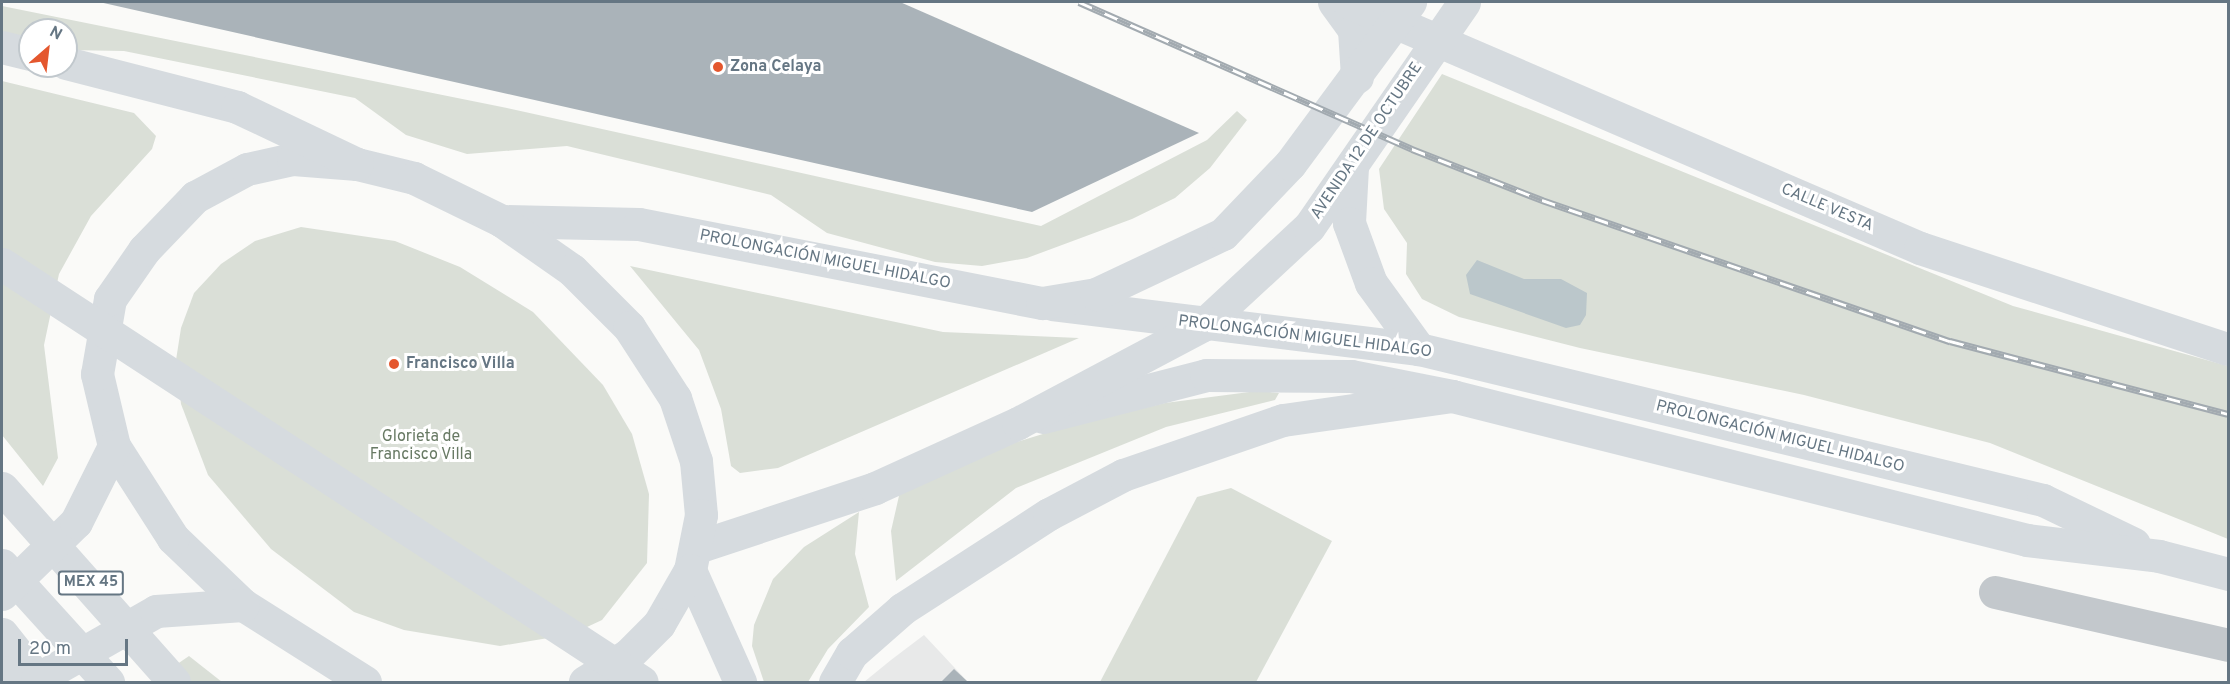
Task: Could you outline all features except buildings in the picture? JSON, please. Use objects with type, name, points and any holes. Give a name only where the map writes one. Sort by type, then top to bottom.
[{"type":"main road","points":[[1334,2],[1354,30],[1356,78]]},
{"type":"main road","name":"CALLE VESTA","points":[[1348,2],[1403,12],[1435,41],[1920,248],[2229,349]]},
{"type":"main road","name":"AVENIDA 12 DE OCTUBRE","points":[[1018,423],[1203,325],[1309,227],[1464,2]]},
{"type":"main road","points":[[1042,303],[1096,294],[1223,234],[1290,164],[1403,12]]},
{"type":"main road","points":[[2,47],[18,51]]},
{"type":"main road","points":[[78,66],[237,107],[357,164]]},
{"type":"main road","points":[[365,682],[243,605],[173,538],[114,446],[97,374],[110,299],[144,250],[195,197],[247,169],[293,159],[357,164],[414,178],[502,220],[572,270],[628,327],[675,398],[696,461],[693,558],[740,682]]},
{"type":"main road","points":[[1352,167],[1349,222],[1371,283],[1419,349]]},
{"type":"main road","name":"PROLONGACIÓN MIGUEL HIDALGO","points":[[502,220],[639,224],[1042,303],[1203,325],[1419,349],[2043,500],[2159,556]]},
{"type":"main road","points":[[2,264],[642,682]]},
{"type":"main road","name":"PROLONGACIÓN MIGUEL HIDALGO","points":[[693,558],[875,488],[1018,423],[1206,375],[1351,376],[1452,396],[2027,540],[2159,556],[2229,574]]},
{"type":"main road","points":[[835,682],[852,653],[902,609],[1049,514],[1123,475],[1283,420],[1452,396]]},
{"type":"main road","points":[[2,594],[76,522],[114,446]]},
{"type":"main road","name":"MEX 45","points":[[2,488],[174,682]]},
{"type":"main road","points":[[585,682],[628,655],[659,624],[693,558]]},
{"type":"main road","name":"MEX 45","points":[[2,565],[108,682]]},
{"type":"main road","points":[[2,672],[38,681],[156,611],[243,605]]},
{"type":"main road","points":[[2,634],[38,681]]},
{"type":"street","points":[[1995,592],[2229,645]]},
{"type":"shaded area","points":[[1477,260],[1524,279],[1561,279],[1587,293],[1586,315],[1580,325],[1566,328],[1470,294],[1466,275]]},
{"type":"shaded area","points":[[924,635],[968,682],[864,682],[891,660]]},
{"type":"green space","points":[[2,6],[61,18],[18,18],[18,39],[2,35]]},
{"type":"green space","points":[[78,21],[507,108],[1041,226],[1207,140],[1237,111],[1247,120],[1210,168],[1175,198],[1132,219],[1027,258],[982,266],[935,262],[827,233],[771,195],[567,146],[467,154],[406,135],[355,98],[124,51],[78,50]]},
{"type":"green space","points":[[1442,74],[2013,306],[2228,366],[2228,539],[1990,443],[1804,395],[1580,348],[1459,317],[1422,299],[1406,274],[1407,243],[1384,209],[1379,169]]},
{"type":"green space","points":[[2,81],[134,113],[156,136],[152,149],[91,216],[59,274],[44,345],[58,458],[43,486],[2,435]]},
{"type":"green space","name":"Glorieta de Francisco Villa","points":[[301,227],[395,241],[460,267],[533,312],[603,385],[632,434],[649,494],[647,563],[602,620],[572,634],[500,646],[404,630],[354,612],[271,549],[208,475],[181,404],[176,360],[181,328],[194,293],[221,264],[255,241]]},
{"type":"green space","points":[[630,266],[943,332],[1079,338],[778,468],[740,473],[731,466],[721,409],[699,350]]},
{"type":"green space","points":[[1257,391],[1279,393],[1275,400],[1166,427],[1016,488],[896,581],[891,531],[901,487],[981,453],[1072,425],[1165,403]]},
{"type":"green space","points":[[1231,488],[1332,541],[1256,682],[1100,682],[1197,497]]},
{"type":"green space","points":[[859,512],[855,554],[869,607],[828,649],[808,682],[764,682],[752,646],[754,625],[773,579],[804,547]]},
{"type":"green space","points":[[189,656],[222,682],[151,682]]},
{"type":"railway","points":[[1079,2],[1412,149],[1542,200],[1950,341],[2228,414]]},
{"type":"place","name":"Zona Celaya","points":[[718,67]]},
{"type":"place","name":"Francisco Villa","points":[[394,364]]}]
